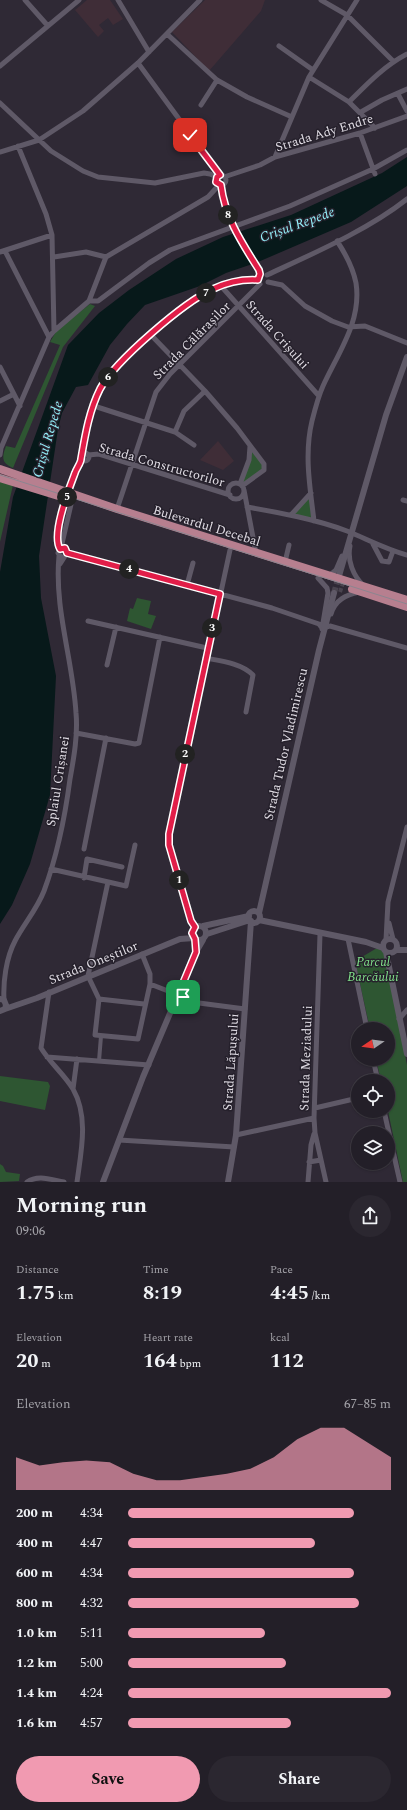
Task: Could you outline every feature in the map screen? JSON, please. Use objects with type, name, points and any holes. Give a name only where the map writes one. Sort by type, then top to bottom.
[{"type":"main road","name":"Bulevardul Decebal","points":[[0,469],[13,477],[230,550],[318,578],[407,600]]},
{"type":"main road","name":"Bulevardul Decebal","points":[[0,478],[13,477]]},
{"type":"main road","name":"Bulevardul Decebal","points":[[73,498],[117,509],[328,576],[407,607]]},
{"type":"street","points":[[25,0],[48,26]]},
{"type":"street","points":[[0,66],[79,0]]},
{"type":"street","points":[[118,0],[149,52]]},
{"type":"street","points":[[0,152],[39,140],[83,111],[138,63],[200,0]]},
{"type":"street","points":[[321,0],[347,15],[393,61]]},
{"type":"street","points":[[275,157],[309,77],[357,0]]},
{"type":"street","points":[[167,34],[217,80],[247,97],[292,117]]},
{"type":"street","points":[[279,46],[313,70]]},
{"type":"street","points":[[350,102],[377,74],[393,61],[407,54]]},
{"type":"street","points":[[0,455],[0,447],[20,406],[50,337],[54,331],[89,301],[106,257],[208,197],[220,185],[225,183],[138,63]]},
{"type":"street","points":[[309,77],[350,102],[361,112],[374,128]]},
{"type":"street","points":[[201,105],[217,80]]},
{"type":"street","points":[[361,112],[382,100],[407,89]]},
{"type":"street","points":[[398,94],[407,111]]},
{"type":"street","name":"Strada Ady Endre","points":[[0,103],[39,140],[65,160],[83,171],[98,177],[155,184],[204,173],[220,176],[260,165],[275,157],[360,133],[407,116]]},
{"type":"street","points":[[360,133],[374,171]]},
{"type":"street","points":[[18,146],[46,214],[52,234],[54,257],[54,331]]},
{"type":"street","points":[[89,301],[98,301],[148,263],[170,250],[234,229],[374,171],[407,150]]},
{"type":"street","points":[[220,176],[216,182],[220,185],[234,229],[260,272],[259,282]]},
{"type":"street","points":[[214,192],[222,195]]},
{"type":"street","points":[[260,272],[267,275],[301,261],[393,210],[407,199]]},
{"type":"street","points":[[50,337],[3,251],[52,234]]},
{"type":"street","points":[[314,521],[307,458],[312,422],[319,396],[352,327],[355,314],[356,283],[351,267],[337,241]]},
{"type":"street","points":[[54,257],[86,252],[106,257]]},
{"type":"street","points":[[267,275],[268,282]]},
{"type":"street","points":[[407,343],[365,326],[352,327],[336,323],[311,310],[282,285],[268,282],[265,285],[259,282],[238,280],[221,286],[197,299],[151,335],[110,374],[101,388],[86,431],[82,457],[75,472],[60,519],[57,541],[63,552],[272,608],[323,625],[407,648]]},
{"type":"street","name":"Strada Călărașilor","points":[[117,509],[156,392],[180,364],[239,307],[259,282]]},
{"type":"street","name":"Strada Crișului","points":[[221,286],[319,396]]},
{"type":"street","points":[[151,335],[205,391],[237,428],[265,467],[242,487]]},
{"type":"street","points":[[342,578],[386,415],[407,357]]},
{"type":"street","points":[[0,366],[20,406]]},
{"type":"street","points":[[175,432],[184,411],[205,391]]},
{"type":"street","points":[[0,401],[14,394]]},
{"type":"street","points":[[94,406],[175,432],[194,445]]},
{"type":"street","points":[[250,446],[249,460],[242,487],[242,496],[237,498],[230,495],[228,490],[230,486],[236,483],[242,487],[256,553]]},
{"type":"street","name":"Strada Constructorilor","points":[[82,457],[86,460],[88,455],[96,454],[230,495]]},
{"type":"street","points":[[291,515],[311,493]]},
{"type":"street","points":[[63,552],[63,542],[73,498]]},
{"type":"street","name":"Strada Constructorilor","points":[[237,498],[247,507]]},
{"type":"street","points":[[247,507],[314,521],[373,544],[407,555]]},
{"type":"street","points":[[323,625],[338,602],[347,596],[364,590],[355,574],[349,552],[353,536]]},
{"type":"street","points":[[328,576],[333,574],[338,567],[353,536]]},
{"type":"street","points":[[373,544],[382,561],[389,562],[393,551]]},
{"type":"street","points":[[285,562],[289,545]]},
{"type":"street","points":[[196,952],[192,933],[194,928],[170,849],[169,834],[207,648],[230,550]]},
{"type":"street","name":"Splaiul Crișanei","points":[[2,1003],[3,988],[14,942],[43,892],[56,855],[70,781],[76,733],[76,713],[61,609],[58,566],[63,552]]},
{"type":"street","points":[[187,585],[193,563]]},
{"type":"street","points":[[342,578],[355,574]]},
{"type":"street","points":[[318,578],[327,588],[328,594],[322,635]]},
{"type":"street","name":"Strada Tudor Vladimirescu","points":[[254,917],[261,901],[322,635],[334,594]]},
{"type":"street","points":[[88,621],[207,648]]},
{"type":"street","points":[[107,665],[116,627]]},
{"type":"street","points":[[76,733],[137,744],[160,637]]},
{"type":"street","points":[[205,658],[230,663],[249,671],[253,675],[246,712]]},
{"type":"street","points":[[84,849],[106,738]]},
{"type":"street","points":[[407,827],[389,898],[385,945],[407,1054]]},
{"type":"street","points":[[51,869],[84,878],[126,886],[135,845]]},
{"type":"street","points":[[84,878],[87,859],[122,867]]},
{"type":"street","points":[[108,882],[88,976],[99,999],[94,1036],[138,1039],[144,1004],[150,984],[150,974],[142,954]]},
{"type":"street","points":[[387,912],[395,941],[392,976]]},
{"type":"street","points":[[194,928],[254,917],[320,934],[385,945],[395,951],[407,950]]},
{"type":"street","points":[[103,1182],[149,1065],[196,952],[205,937],[254,917]]},
{"type":"street","name":"Strada Lăpușului","points":[[228,1182],[236,1135],[250,944],[254,917]]},
{"type":"street","points":[[203,926],[205,937]]},
{"type":"street","name":"Strada Oneștilor","points":[[2,1003],[15,1005],[49,992],[180,939],[194,928]]},
{"type":"street","name":"Strada Meziadului","points":[[320,934],[314,1118],[315,1133],[326,1182]]},
{"type":"street","name":"Strada Oneștilor","points":[[180,939],[205,937]]},
{"type":"street","points":[[348,939],[366,1022]]},
{"type":"street","points":[[385,945],[395,941],[407,946]]},
{"type":"street","points":[[150,984],[207,1005],[245,1009]]},
{"type":"street","points":[[49,992],[41,1048],[73,1089],[80,1108],[82,1141],[77,1182]]},
{"type":"street","points":[[99,999],[144,1004]]},
{"type":"street","points":[[400,1019],[407,1010]]},
{"type":"street","points":[[99,1061],[101,1036]]},
{"type":"street","points":[[47,1057],[149,1065]]},
{"type":"street","points":[[73,1089],[77,1059]]},
{"type":"street","points":[[315,1108],[351,1100]]},
{"type":"street","points":[[236,1135],[314,1118]]},
{"type":"street","points":[[386,1118],[400,1182]]},
{"type":"street","points":[[308,1182],[309,1162],[315,1133]]},
{"type":"street","points":[[119,1140],[234,1147]]},
{"type":"street","points":[[309,1162],[321,1160]]},
{"type":"street","points":[[27,1182],[32,1179],[40,1178],[64,1182]]},
{"type":"shaded area","points":[[87,0],[110,0],[123,19],[113,25],[108,18],[99,25],[104,31],[98,37],[75,10]]},
{"type":"shaded area","points":[[205,0],[265,0],[261,11],[209,71],[172,32]]},
{"type":"shaded area","points":[[218,441],[234,461],[223,470],[200,460]]},
{"type":"green space","points":[[90,304],[95,306],[63,347],[13,468],[4,462],[3,456],[6,446],[15,448],[60,345],[50,342],[57,330]]},
{"type":"green space","points":[[250,446],[265,467],[242,486]]},
{"type":"green space","points":[[0,482],[13,485],[0,542]]},
{"type":"green space","points":[[311,493],[314,521],[291,515]]},
{"type":"green space","points":[[137,598],[151,601],[148,614],[156,616],[151,629],[127,621],[130,608],[133,609]]},
{"type":"green space","name":"Parcul Barcăului","points":[[377,948],[380,949],[386,956],[407,1065],[407,1182],[403,1182],[395,1144],[395,1126],[391,1126],[389,1118],[395,1118],[395,1074],[379,1074],[378,1066],[395,1066],[395,1022],[368,1022],[355,961]]},
{"type":"green space","points":[[0,1076],[48,1082],[50,1086],[45,1110],[0,1101]]},
{"type":"green space","points":[[0,1164],[6,1172],[20,1174],[19,1181],[0,1182]]},
{"type":"water","name":"Crișul Repede","points":[[407,157],[407,186],[351,222],[258,262],[226,273],[200,286],[145,305],[110,345],[88,385],[76,387],[62,413],[58,429],[39,556],[41,598],[56,676],[50,795],[30,864],[12,905],[0,924],[0,572],[13,497],[68,345],[99,313],[129,290],[176,259],[223,237],[291,215],[382,173]]},
{"type":"tunnel","points":[[334,593],[339,576]]},
{"type":"tunnel","points":[[340,592],[344,580]]},
{"type":"tram line","points":[[0,475],[407,604]]},
{"type":"route","points":[[183,997],[178,995],[196,952],[195,939],[192,933],[195,927],[191,921],[170,849],[169,834],[207,648],[220,594],[67,553],[65,548],[60,549],[57,541],[57,533],[75,472],[82,459],[82,446],[97,397],[110,374],[151,335],[197,299],[213,289],[238,280],[258,280],[257,279],[260,274],[259,270],[244,247],[229,218],[222,195],[221,185],[216,182],[217,177],[220,175],[190,135]]}]
